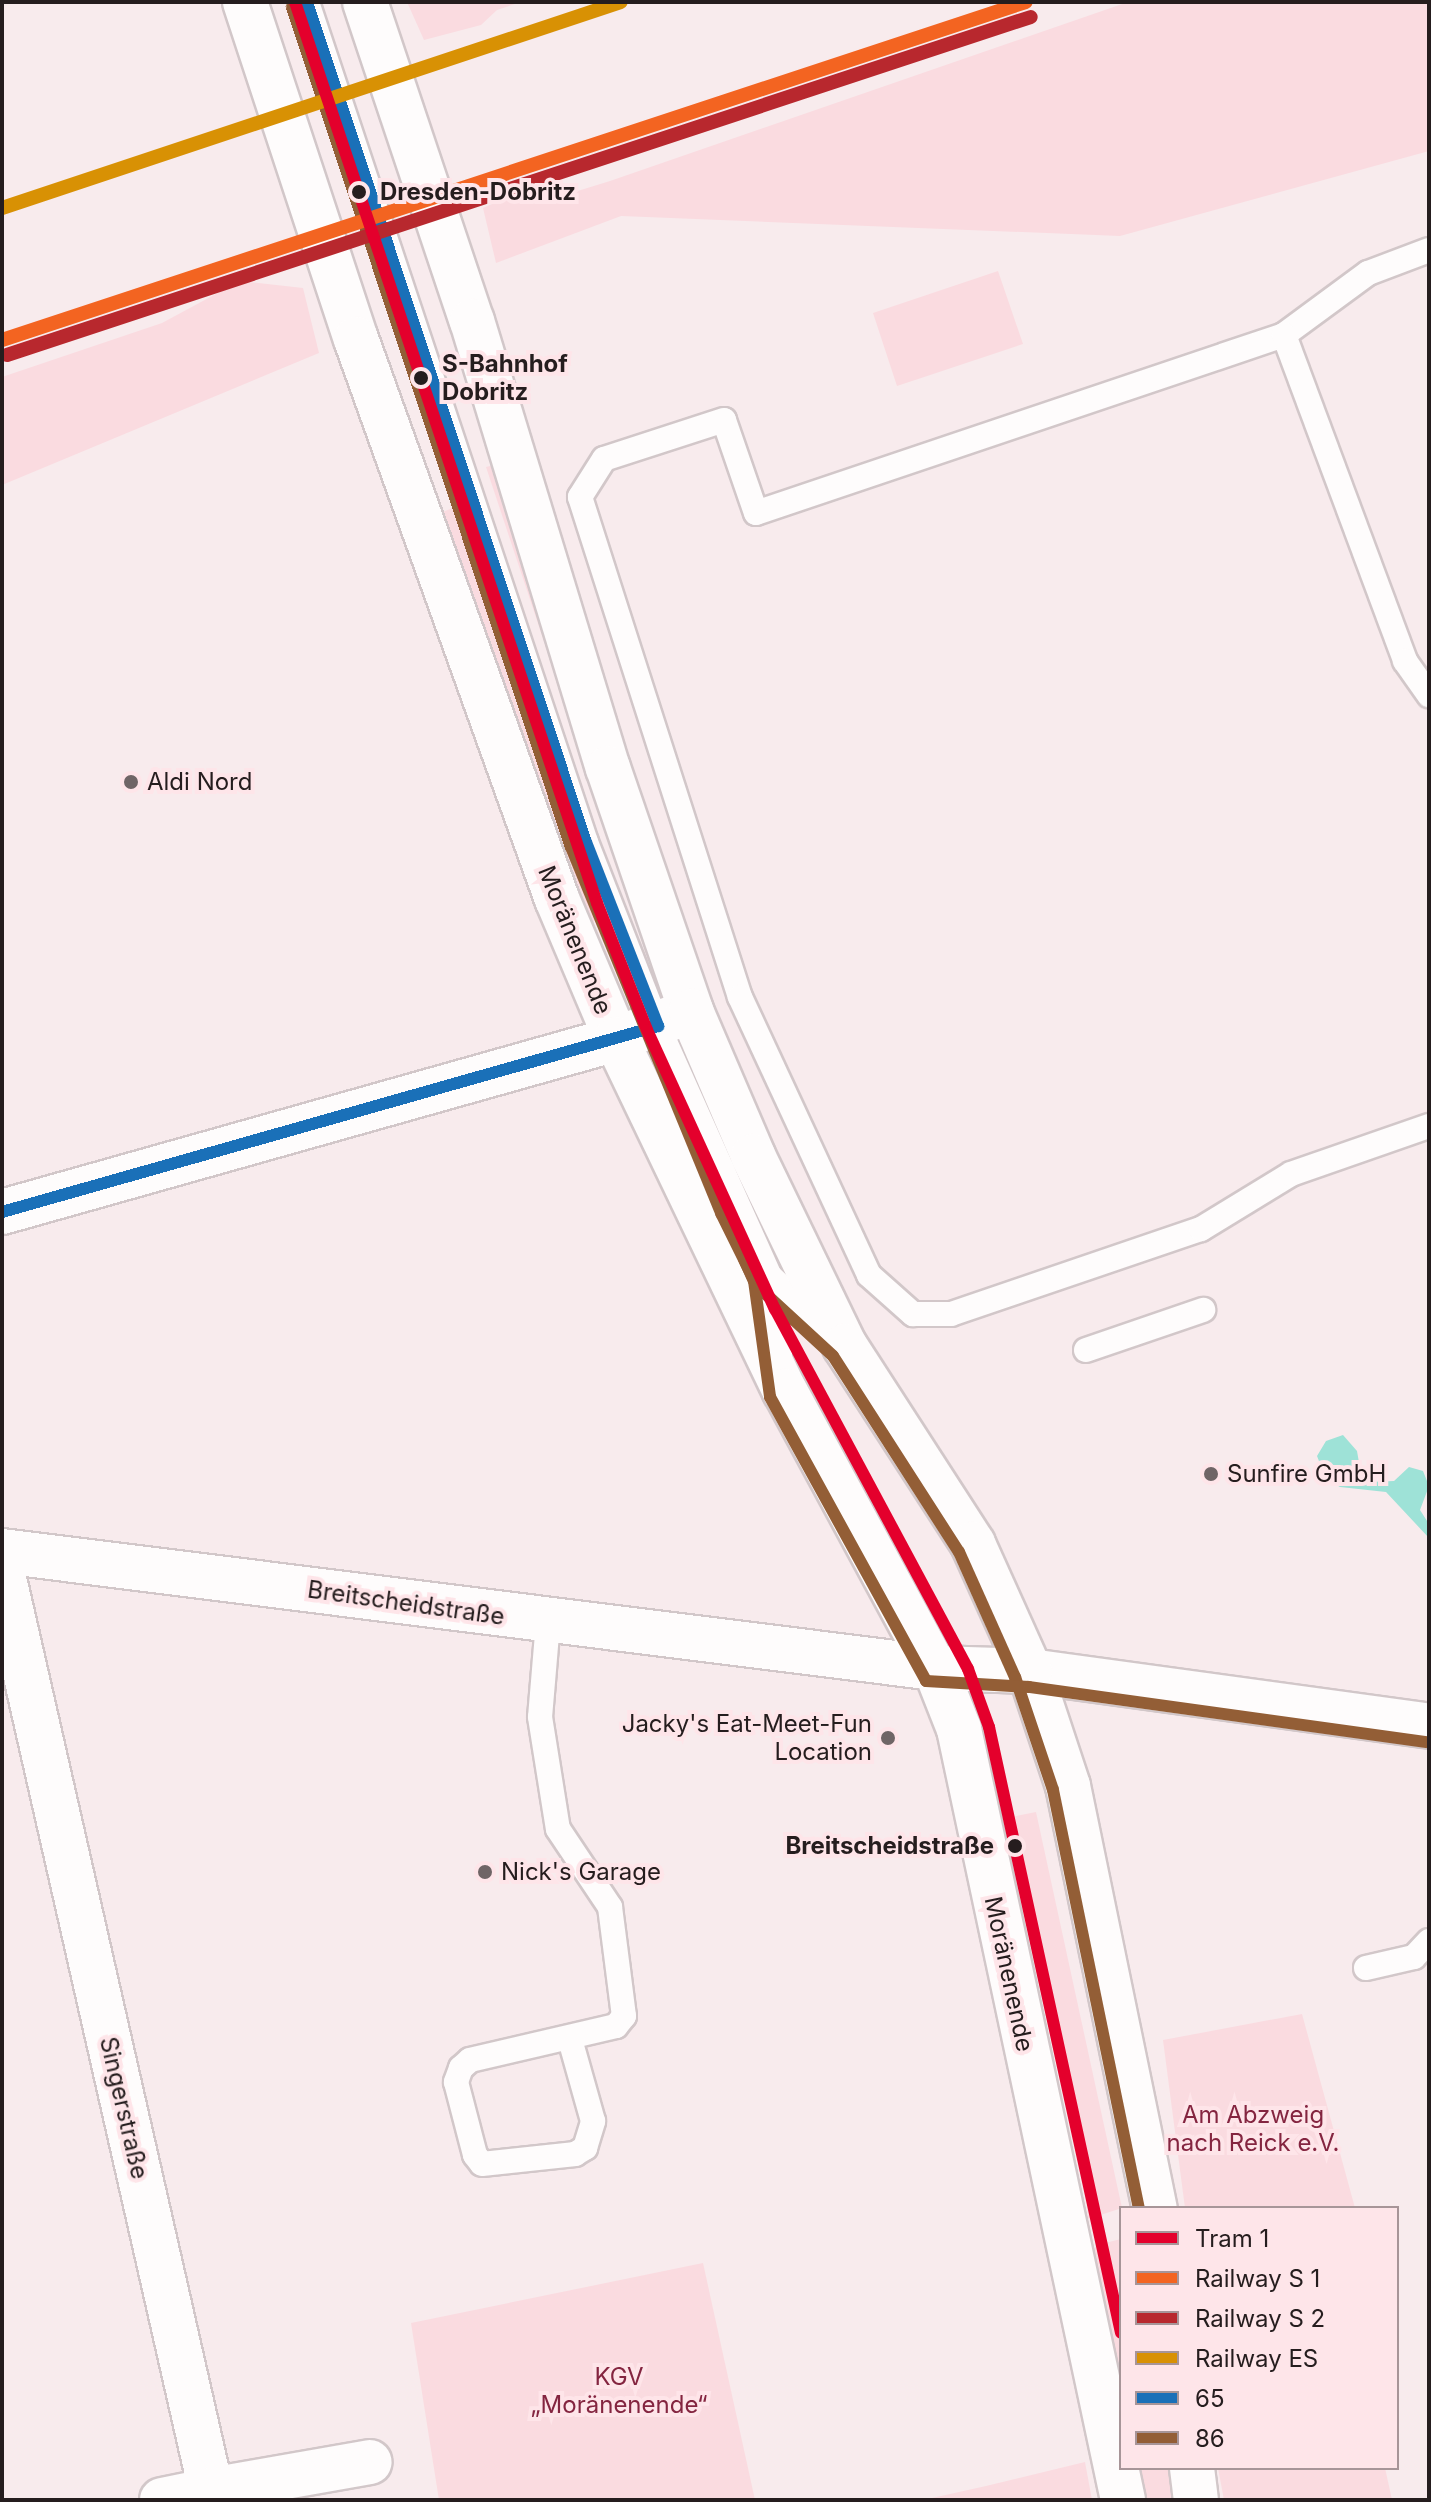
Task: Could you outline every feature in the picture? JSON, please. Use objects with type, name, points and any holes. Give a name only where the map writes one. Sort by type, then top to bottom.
[{"type":"street","name":"Moränenende","points":[[245,2],[356,339],[533,836],[616,1039],[785,1391],[935,1668],[959,1729],[1123,2500]]},
{"type":"street","points":[[365,2],[477,336],[608,768],[674,1018],[753,1156],[845,1346],[973,1544],[1030,1671],[1068,1786],[1155,2206]]},
{"type":"street","points":[[2,1212],[616,1039],[674,1018]]},
{"type":"street","name":"Breitscheidstraße","points":[[2,1551],[548,1622],[935,1668],[1030,1671],[1429,1726]]},
{"type":"street","name":"Singerstraße","points":[[2,1570],[211,2490]]},
{"type":"street","points":[[162,2500],[370,2462]]},
{"type":"street","points":[[1192,2470],[1196,2500]]},
{"type":"lane","points":[[307,2],[581,827],[674,1018],[770,1276],[785,1391]]},
{"type":"lane","points":[[1429,250],[1368,273],[1284,335],[756,513],[724,420],[604,459],[580,497],[740,997],[869,1275],[913,1314],[951,1314],[1201,1229],[1291,1174],[1429,1126]]},
{"type":"lane","points":[[1284,335],[1405,661],[1429,695]]},
{"type":"lane","points":[[770,1276],[845,1346]]},
{"type":"lane","points":[[1086,1350],[1203,1310]]},
{"type":"lane","points":[[548,1622],[540,1717],[558,1829],[605,1892],[625,2003],[624,2016],[616,2026],[470,2060],[461,2068],[456,2082],[475,2155],[482,2164],[575,2154],[585,2148],[593,2121],[570,2039]]},
{"type":"lane","points":[[1366,1968],[1414,1957],[1429,1941]]},
{"type":"green space","points":[[407,2],[521,2],[497,10],[481,25],[424,40]]},
{"type":"green space","points":[[1128,2],[1429,2],[1429,151],[1120,236],[621,216],[496,263],[483,208],[532,186],[555,198]]},
{"type":"green space","points":[[998,271],[1023,344],[897,386],[873,313]]},
{"type":"green space","points":[[240,281],[303,288],[319,353],[2,485],[2,377],[162,323]]},
{"type":"green space","points":[[502,463],[608,834],[486,467]]},
{"type":"green space","points":[[453,508],[520,714],[595,920],[590,928],[432,516]]},
{"type":"green space","points":[[1036,1812],[1122,2206],[1088,2219],[1086,2186],[1002,1819]]},
{"type":"green space","name":"Am Abzweig nach Reick e.V.","points":[[1302,2014],[1354,2206],[1185,2206],[1163,2040]]},
{"type":"green space","points":[[1119,2240],[1119,2420],[1088,2256],[1097,2245]]},
{"type":"green space","name":"KGV „Moränenende“","points":[[703,2263],[755,2500],[439,2500],[411,2323]]},
{"type":"green space","points":[[1085,2462],[1092,2500],[923,2500],[986,2486]]},
{"type":"green space","points":[[1129,2470],[1175,2470],[1180,2500],[1136,2500]]},
{"type":"green space","points":[[1218,2470],[1385,2470],[1392,2500],[1224,2500]]},
{"type":"shaded area","points":[[1343,1435],[1357,1451],[1361,1474],[1369,1482],[1394,1481],[1409,1467],[1423,1471],[1429,1486],[1420,1510],[1429,1524],[1429,1538],[1386,1492],[1340,1487],[1326,1479],[1317,1456],[1326,1441]]},
{"type":"tram line","name":"1","points":[[295,2],[597,903],[647,1030],[775,1309],[968,1669],[989,1727],[1119,2324]]},
{"type":"transit line","name":"65","points":[[307,2],[586,842],[658,1026]]},
{"type":"transit line","points":[[2,340],[1026,2]]},
{"type":"transit line","name":"86","points":[[292,7],[571,847],[721,1213],[757,1286],[833,1356],[959,1552],[1015,1677],[1053,1790],[1139,2206]]},
{"type":"transit line","points":[[7,355],[1031,17]]},
{"type":"transit line","name":"65","points":[[2,1212],[658,1026]]},
{"type":"transit line","name":"86","points":[[744,1259],[754,1281],[770,1397],[926,1681],[1029,1687],[1427,1742]]},
{"type":"rail line","name":"ES","points":[[2,208],[621,2]]},
{"type":"place","name":"Dresden-Dobritz","points":[[359,192]]},
{"type":"place","name":"S-Bahnhof Dobritz","points":[[421,378]]},
{"type":"place","name":"Aldi Nord","points":[[131,782]]},
{"type":"place","name":"Sunfire GmbH","points":[[1211,1474]]},
{"type":"place","name":"Jacky's Eat-Meet-Fun Location","points":[[888,1738]]},
{"type":"place","name":"Breitscheidstraße","points":[[1015,1846]]},
{"type":"place","name":"Nick's Garage","points":[[485,1872]]}]
